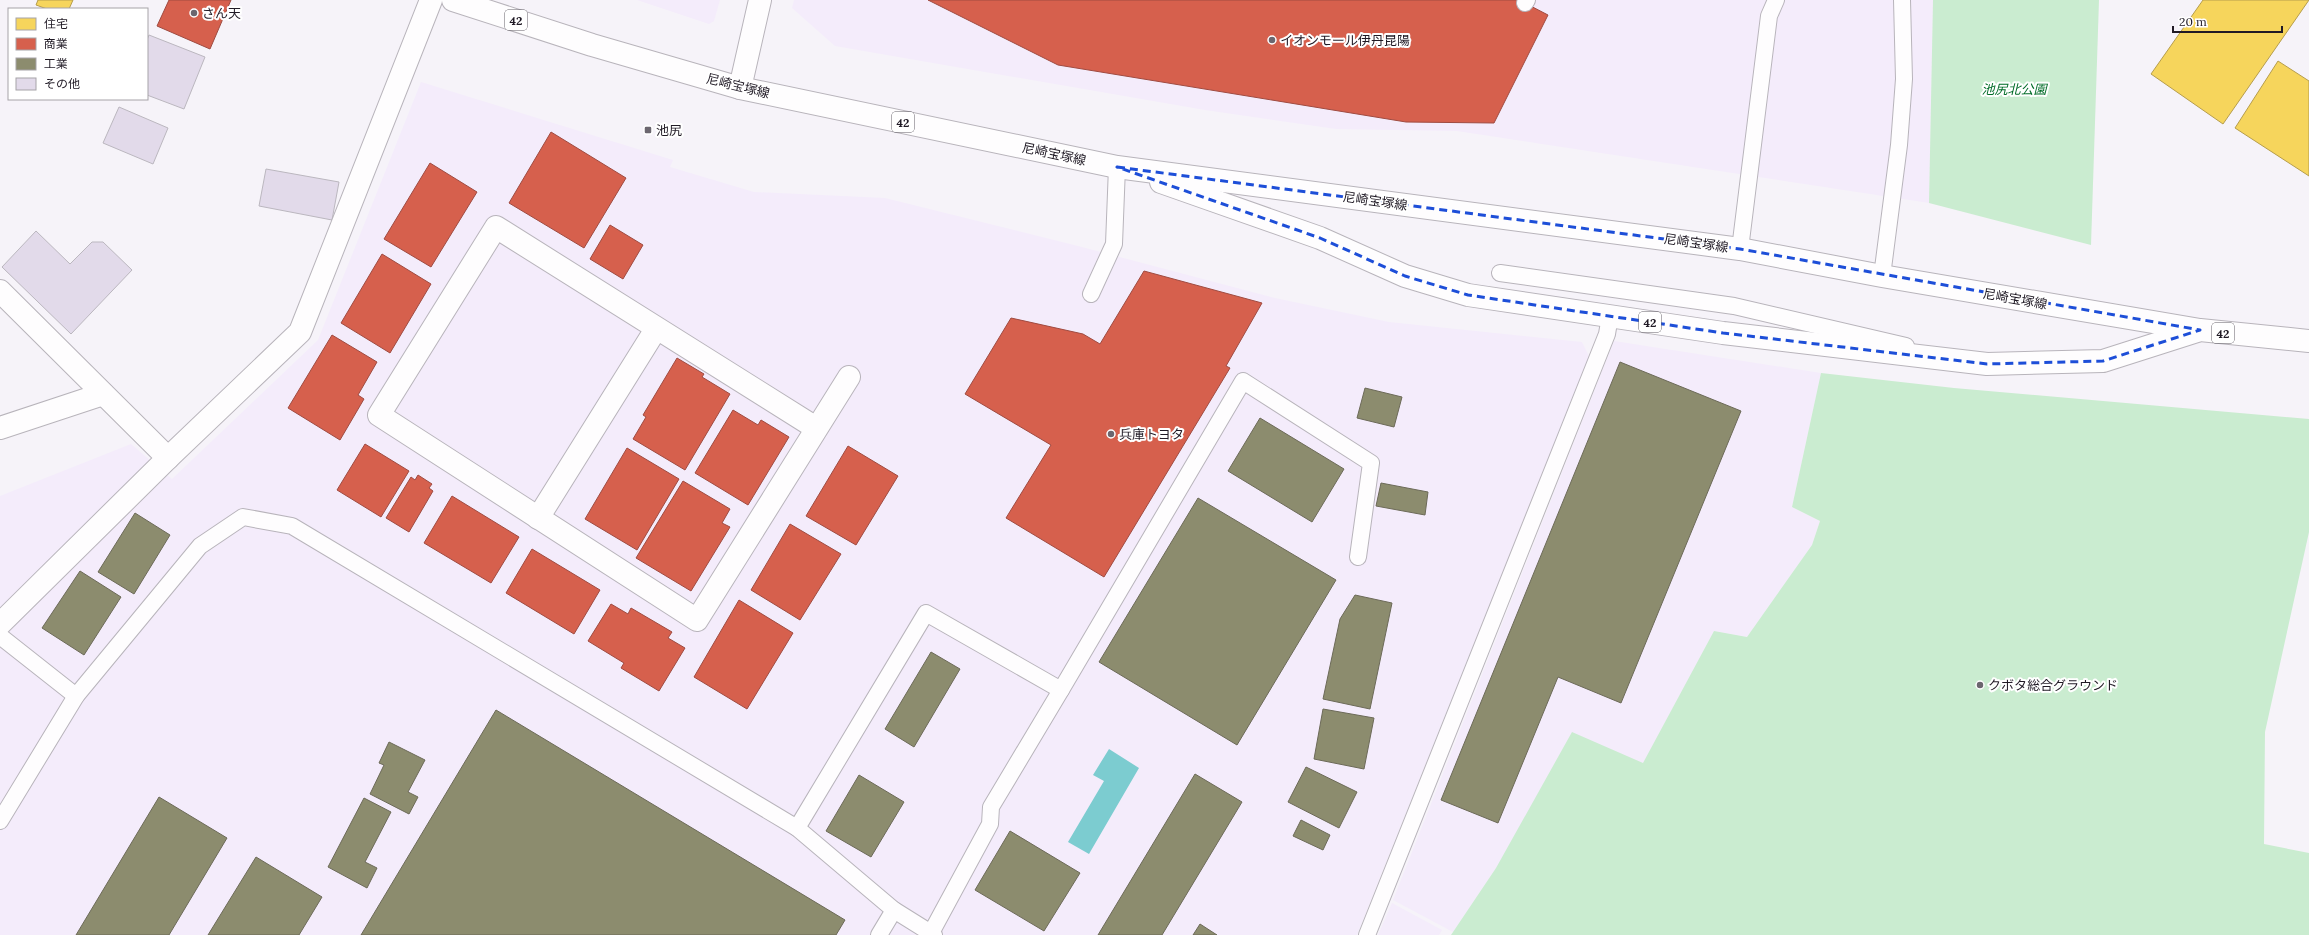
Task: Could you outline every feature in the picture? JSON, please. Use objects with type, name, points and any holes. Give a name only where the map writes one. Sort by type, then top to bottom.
[{"type":"main road","points":[[0,624],[168,458],[300,332],[431,0]]},
{"type":"main road","name":"尼崎宝塚線","points":[[453,0],[592,45],[740,88],[1117,167],[1740,249],[1882,276],[2200,330],[2309,341]]},
{"type":"main road","points":[[740,88],[760,0]]},
{"type":"main road","name":"42","points":[[1117,167],[1320,238],[1405,276],[1468,295],[1723,333],[1987,364],[2103,361],[2200,330]]},
{"type":"main road","points":[[816,428],[656,329],[496,227],[379,415],[697,620],[849,377]]},
{"type":"main road","points":[[0,291],[168,458]]},
{"type":"main road","points":[[538,518],[656,329]]},
{"type":"main road","points":[[0,428],[103,394]]},
{"type":"lane","points":[[1740,249],[1769,16],[1776,0]]},
{"type":"lane","points":[[1882,276],[1899,145],[1904,79],[1902,0]]},
{"type":"lane","points":[[1091,294],[1114,244],[1117,167]]},
{"type":"lane","points":[[1500,273],[1734,306],[1987,364]]},
{"type":"lane","points":[[1367,935],[1607,334],[1610,316]]},
{"type":"lane","points":[[0,821],[76,696],[200,546],[243,517],[292,526],[797,828],[894,910],[933,934],[990,824],[991,807],[1243,381],[1371,463],[1358,557]]},
{"type":"lane","points":[[797,828],[926,613],[1061,690]]},
{"type":"lane","points":[[0,636],[76,696]]},
{"type":"lane","points":[[879,935],[894,910]]},
{"type":"highlighted area","points":[[1117,167],[1740,249],[2200,330],[2103,361],[1987,364],[1723,333],[1468,295],[1405,276],[1320,238]]},
{"type":"shaded area","points":[[637,0],[720,0],[714,21],[709,24]]},
{"type":"shaded area","name":"イオンモール伊丹昆陽","points":[[794,0],[1933,0],[1929,203],[1457,131],[1336,129],[1205,110],[835,46],[792,8]]},
{"type":"shaded area","points":[[421,82],[673,160],[670,167],[754,192],[885,198],[1078,246],[1275,298],[1389,322],[1582,342],[1589,356],[1357,935],[0,935],[0,496],[131,444],[172,479],[318,340]]},
{"type":"shaded area","points":[[1614,341],[1821,373],[1792,507],[1820,521],[1812,545],[1747,637],[1714,631],[1643,764],[1496,868],[1453,932],[1393,900]]},
{"type":"shaded area","points":[[1392,903],[1442,930],[1439,935],[1378,935]]},
{"type":"green space","name":"池尻北公園","points":[[1933,0],[2099,0],[2091,245],[1929,203]]},
{"type":"green space","name":"クボタ総合グラウンド","points":[[1821,373],[1954,388],[2309,419],[2309,532],[2265,732],[2264,844],[2309,853],[2309,935],[1451,935],[1496,868],[1572,732],[1643,763],[1714,631],[1747,637],[1812,545],[1820,521],[1792,507]]},
{"type":"water","points":[[1109,749],[1139,768],[1089,854],[1068,842],[1104,781],[1093,775]]},
{"type":"building: 住宅","points":[[38,0],[73,0],[69,8],[44,8],[36,5]]},
{"type":"building: 住宅","points":[[2203,0],[2309,0],[2223,124],[2151,74]]},
{"type":"building: 住宅","points":[[2278,61],[2309,81],[2309,176],[2235,128]]},
{"type":"building: 商業","name":"さん天","points":[[169,0],[231,0],[210,49],[157,26]]},
{"type":"building: 商業","name":"イオンモール伊丹昆陽","points":[[928,0],[1519,0],[1548,15],[1494,123],[1406,122],[1058,65]]},
{"type":"building: 商業","points":[[551,132],[626,178],[584,248],[509,203]]},
{"type":"building: 商業","points":[[430,163],[477,192],[431,267],[384,239]]},
{"type":"building: 商業","points":[[610,225],[643,245],[623,279],[590,259]]},
{"type":"building: 商業","points":[[382,254],[431,284],[390,353],[341,323]]},
{"type":"building: 商業","name":"兵庫トヨタ","points":[[1144,271],[1262,303],[1226,366],[1230,368],[1104,577],[1006,518],[1051,445],[965,394],[1011,318],[1083,334],[1100,344]]},
{"type":"building: 商業","points":[[332,335],[377,362],[358,395],[364,399],[340,440],[288,408]]},
{"type":"building: 商業","points":[[677,358],[704,374],[702,377],[730,394],[685,470],[633,439],[646,417],[643,415]]},
{"type":"building: 商業","points":[[733,410],[758,425],[761,420],[789,437],[748,505],[695,473]]},
{"type":"building: 商業","points":[[365,444],[409,471],[381,517],[337,490]]},
{"type":"building: 商業","points":[[848,446],[898,476],[856,545],[806,516]]},
{"type":"building: 商業","points":[[627,448],[679,479],[637,550],[585,519]]},
{"type":"building: 商業","points":[[418,475],[432,484],[429,488],[433,491],[409,532],[386,518],[411,477],[415,480]]},
{"type":"building: 商業","points":[[683,481],[730,509],[722,523],[730,527],[691,591],[636,558]]},
{"type":"building: 商業","points":[[452,496],[519,537],[491,583],[424,543]]},
{"type":"building: 商業","points":[[790,524],[841,554],[800,620],[751,590]]},
{"type":"building: 商業","points":[[532,549],[600,590],[574,634],[506,593]]},
{"type":"building: 商業","points":[[739,600],[793,633],[747,709],[694,677]]},
{"type":"building: 商業","points":[[611,604],[628,614],[631,608],[672,632],[668,638],[685,648],[659,691],[621,668],[624,663],[588,641]]},
{"type":"building: 工業","points":[[1620,362],[1741,411],[1621,703],[1558,677],[1498,823],[1441,800]]},
{"type":"building: 工業","points":[[1365,388],[1402,397],[1394,427],[1357,418]]},
{"type":"building: 工業","points":[[1260,418],[1344,469],[1312,522],[1228,471]]},
{"type":"building: 工業","points":[[1381,483],[1428,492],[1425,515],[1376,506]]},
{"type":"building: 工業","points":[[1198,498],[1336,580],[1237,745],[1099,662]]},
{"type":"building: 工業","points":[[135,513],[170,535],[134,594],[98,572]]},
{"type":"building: 工業","points":[[80,571],[121,597],[84,655],[42,628]]},
{"type":"building: 工業","points":[[1355,595],[1392,603],[1370,709],[1323,699],[1340,619]]},
{"type":"building: 工業","points":[[931,652],[960,669],[914,747],[885,729]]},
{"type":"building: 工業","points":[[1323,709],[1374,718],[1364,769],[1314,759]]},
{"type":"building: 工業","points":[[496,710],[845,920],[836,935],[361,935]]},
{"type":"building: 工業","points":[[389,742],[425,760],[408,792],[418,797],[409,814],[370,794],[384,765],[379,763]]},
{"type":"building: 工業","points":[[1306,767],[1357,792],[1339,828],[1288,802]]},
{"type":"building: 工業","points":[[1195,774],[1242,802],[1162,935],[1098,935]]},
{"type":"building: 工業","points":[[859,775],[904,802],[871,857],[826,831]]},
{"type":"building: 工業","points":[[159,797],[227,838],[169,935],[76,935]]},
{"type":"building: 工業","points":[[364,798],[391,812],[365,862],[377,868],[367,888],[328,867]]},
{"type":"building: 工業","points":[[1301,820],[1330,835],[1323,850],[1293,836]]},
{"type":"building: 工業","points":[[1010,831],[1080,873],[1044,931],[975,890]]},
{"type":"building: 工業","points":[[256,857],[322,897],[299,935],[208,935]]},
{"type":"building: 工業","points":[[1200,924],[1217,935],[1193,935]]},
{"type":"building: その他","points":[[149,35],[205,57],[184,109],[148,95]]},
{"type":"building: その他","points":[[119,107],[168,128],[153,164],[103,143]]},
{"type":"building: その他","points":[[266,169],[339,182],[332,220],[259,206]]},
{"type":"building: その他","points":[[36,231],[70,264],[92,242],[103,242],[132,270],[71,334],[2,267]]},
{"type":"place","name":"さん天","points":[[194,13]]},
{"type":"place","name":"イオンモール伊丹昆陽","points":[[1272,40]]},
{"type":"place","name":"池尻","points":[[648,130]]},
{"type":"place","name":"兵庫トヨタ","points":[[1111,434]]},
{"type":"place","name":"クボタ総合グラウンド","points":[[1980,685]]}]
